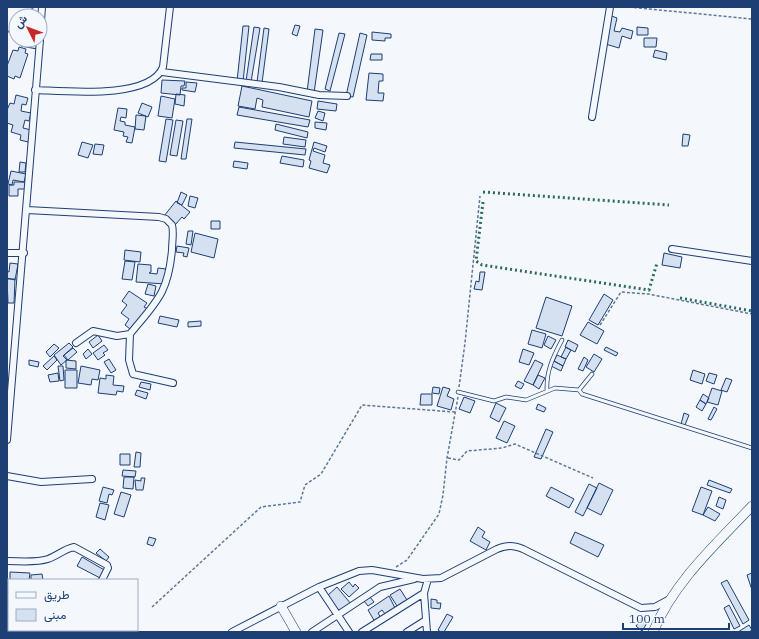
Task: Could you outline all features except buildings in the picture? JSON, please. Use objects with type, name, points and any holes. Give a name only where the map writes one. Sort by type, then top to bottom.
[{"type":"main road","points":[[652,632],[668,600],[693,568],[752,506]]},
{"type":"main road","points":[[281,606],[296,632]]},
{"type":"street","points":[[35,90],[84,92],[122,89],[150,82],[162,72],[166,54],[170,7]]},
{"type":"street","points":[[592,117],[610,7]]},
{"type":"street","points":[[7,440],[24,253],[39,48]]},
{"type":"street","points":[[162,72],[279,87],[320,95],[346,96]]},
{"type":"street","points":[[27,210],[159,217],[170,222],[173,228],[171,261],[163,293],[150,312],[130,334],[117,336],[93,331],[76,343]]},
{"type":"street","points":[[672,250],[752,261]]},
{"type":"street","points":[[7,253],[24,253]]},
{"type":"street","points":[[130,334],[129,360],[134,374],[173,383]]},
{"type":"street","points":[[7,476],[41,482],[92,479]]},
{"type":"street","points":[[232,632],[319,587],[359,571],[372,570],[428,579],[448,576],[497,548],[515,546],[641,608],[655,607],[668,600]]},
{"type":"street","points":[[7,561],[38,561],[56,556],[67,548],[74,547],[108,565],[102,579]]},
{"type":"street","points":[[312,632],[380,587],[417,578]]},
{"type":"street","points":[[427,632],[424,593],[428,579]]},
{"type":"street","points":[[319,587],[349,632]]},
{"type":"street","points":[[362,632],[424,593]]},
{"type":"street","points":[[407,632],[426,620]]},
{"type":"lane","points":[[547,391],[546,379],[551,362],[562,340]]},
{"type":"lane","points":[[579,390],[592,374]]},
{"type":"lane","points":[[458,392],[494,401],[506,397],[526,400],[554,388],[579,390],[582,394],[752,448]]},
{"type":"path","points":[[629,7],[752,19]]},
{"type":"path","points":[[600,325],[621,292],[642,294],[752,314]]},
{"type":"path","points":[[152,607],[261,507],[300,502],[305,485],[321,474],[362,404],[455,412]]},
{"type":"path","points":[[447,458],[459,460],[467,451],[502,448],[515,444],[593,478]]},
{"type":"hedge","points":[[483,192],[669,205]]},
{"type":"hedge","points":[[483,202],[476,261],[482,265],[649,290],[657,263]]},
{"type":"hedge","points":[[680,298],[752,311]]}]
